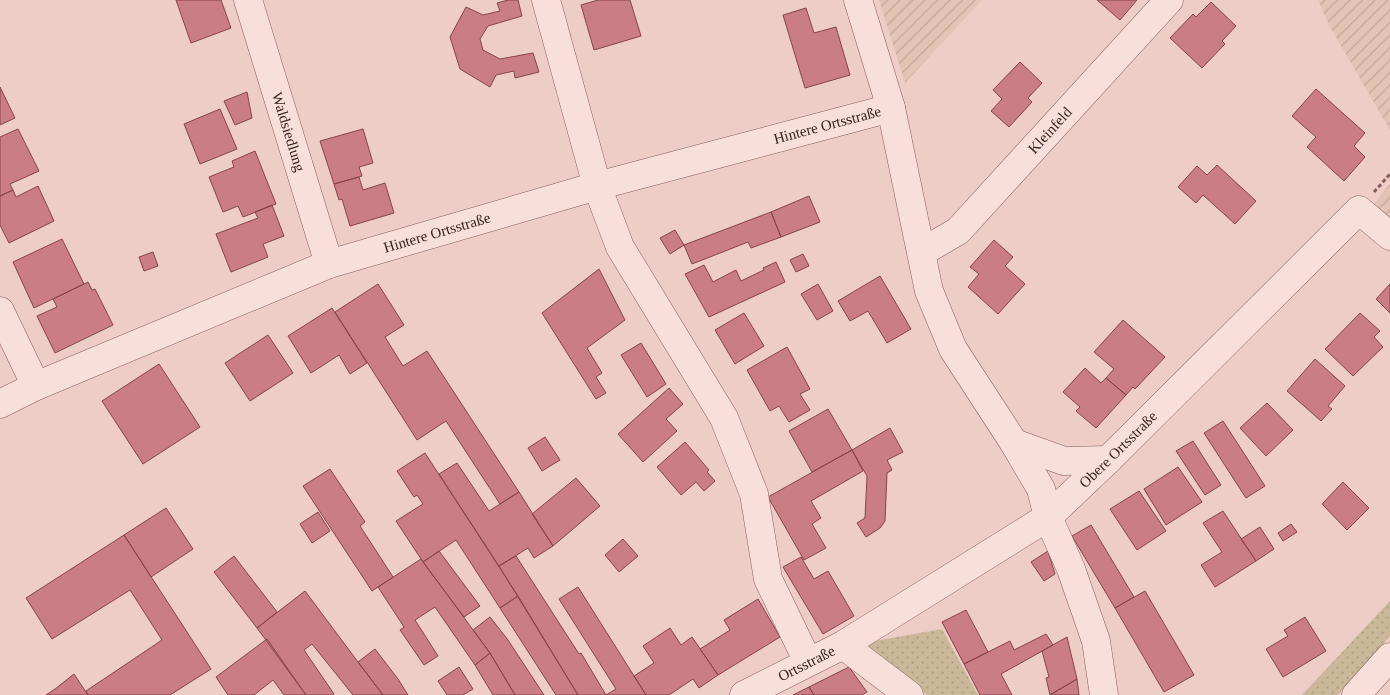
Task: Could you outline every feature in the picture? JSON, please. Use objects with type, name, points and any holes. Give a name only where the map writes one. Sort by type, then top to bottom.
[{"type":"street","name":"Waldsiedlung","points":[[248,0],[329,264]]},
{"type":"street","points":[[546,0],[598,186],[620,247],[724,418],[754,494],[768,579],[808,662]]},
{"type":"street","points":[[858,0],[891,108],[929,291],[952,349],[1014,443],[1041,489],[1048,517],[1070,569],[1096,641],[1104,695]]},
{"type":"street","name":"Kleinfeld","points":[[922,252],[958,231],[1169,0]]},
{"type":"street","name":"Hintere Ortsstraße","points":[[0,404],[36,386],[329,264],[598,186],[891,108]]},
{"type":"street","name":"Obere Ortsstraße","points":[[843,645],[1048,517],[1108,460],[1359,210],[1390,236]]},
{"type":"street","points":[[0,312],[36,386]]},
{"type":"street","points":[[1014,443],[1064,461],[1108,460]]},
{"type":"street","points":[[843,645],[909,695]]},
{"type":"street","name":"Ortsstraße","points":[[744,695],[843,645]]},
{"type":"street","points":[[1356,695],[1390,657]]},
{"type":"shaded area","points":[[879,0],[982,0],[905,83]]},
{"type":"shaded area","points":[[1318,0],[1390,0],[1390,130],[1329,25]]},
{"type":"shaded area","points":[[1390,184],[1390,229],[1369,210]]},
{"type":"shaded area","points":[[1390,601],[1390,636],[1338,695],[1302,695]]},
{"type":"shaded area","points":[[942,629],[978,695],[927,695],[866,649],[869,642]]},
{"type":"building","points":[[176,0],[221,0],[231,28],[191,43]]},
{"type":"building","points":[[518,0],[522,16],[488,26],[480,39],[483,50],[500,59],[533,53],[539,72],[515,78],[514,71],[496,75],[490,87],[460,69],[450,37],[466,7],[483,15],[500,11],[497,3]]},
{"type":"building","points":[[598,0],[630,0],[641,36],[594,50],[581,5]]},
{"type":"building","points":[[1097,0],[1137,0],[1120,20]]},
{"type":"building","points":[[1211,2],[1236,26],[1222,41],[1225,44],[1202,68],[1170,38],[1193,14],[1196,17]]},
{"type":"building","points":[[806,8],[814,33],[836,27],[850,75],[805,88],[783,15]]},
{"type":"building","points":[[1020,62],[1042,83],[1028,98],[1032,102],[1009,127],[991,111],[1002,99],[993,90]]},
{"type":"building","points":[[0,87],[15,118],[0,125]]},
{"type":"building","points":[[1316,89],[1365,133],[1354,146],[1365,157],[1344,181],[1307,147],[1316,137],[1292,116]]},
{"type":"building","points":[[247,92],[252,118],[235,125],[224,101]]},
{"type":"building","points":[[220,109],[237,149],[200,164],[184,124]]},
{"type":"building","points":[[18,129],[39,171],[10,184],[13,190],[0,196],[0,137]]},
{"type":"building","points":[[363,129],[373,163],[359,167],[362,176],[334,184],[320,141]]},
{"type":"building","points":[[255,151],[276,204],[243,217],[238,206],[223,212],[209,177],[234,167],[232,161]]},
{"type":"building","points":[[1217,165],[1256,201],[1235,224],[1203,195],[1196,203],[1178,187],[1197,166],[1207,175]]},
{"type":"building","points":[[359,177],[363,190],[385,183],[394,213],[350,226],[342,199],[339,200],[334,184]]},
{"type":"building","points":[[38,186],[54,221],[9,243],[0,225],[0,196],[13,190],[16,197]]},
{"type":"building","points":[[809,196],[820,222],[781,237],[771,212]]},
{"type":"building","points":[[272,205],[284,236],[263,244],[268,257],[231,272],[216,234],[258,218],[255,212]]},
{"type":"building","points":[[771,212],[781,237],[751,248],[748,242],[692,264],[684,245]]},
{"type":"building","points":[[675,230],[684,245],[670,254],[660,238]]},
{"type":"building","points":[[62,239],[84,284],[34,308],[13,262]]},
{"type":"building","points":[[994,240],[1013,257],[1005,266],[1025,284],[998,314],[968,287],[979,274],[970,267]]},
{"type":"building","points":[[153,252],[158,266],[144,271],[139,257]]},
{"type":"building","points":[[803,254],[809,266],[796,272],[790,260]]},
{"type":"building","points":[[776,262],[785,282],[709,317],[685,274],[704,265],[713,282],[736,270],[741,281]]},
{"type":"building","points":[[599,269],[625,320],[587,348],[602,373],[596,377],[606,393],[596,399],[542,313]]},
{"type":"building","points":[[880,276],[911,329],[887,343],[868,311],[850,321],[838,301]]},
{"type":"building","points":[[88,282],[92,290],[95,289],[113,325],[55,353],[37,316],[57,307],[53,299]]},
{"type":"building","points":[[378,284],[404,325],[385,337],[403,366],[427,351],[519,492],[500,504],[446,421],[417,440],[335,312]]},
{"type":"building","points":[[818,284],[833,311],[817,320],[801,294]]},
{"type":"building","points":[[1390,284],[1390,313],[1376,299]]},
{"type":"building","points":[[332,308],[367,363],[350,374],[339,355],[311,373],[288,336]]},
{"type":"building","points":[[744,313],[764,346],[735,364],[715,330]]},
{"type":"building","points":[[1360,313],[1380,331],[1374,337],[1383,347],[1353,376],[1325,349]]},
{"type":"building","points":[[1123,320],[1165,357],[1135,389],[1133,387],[1126,395],[1106,378],[1114,369],[1094,352]]},
{"type":"building","points":[[268,335],[293,373],[250,401],[225,363]]},
{"type":"building","points":[[641,343],[666,384],[647,397],[621,355]]},
{"type":"building","points":[[787,347],[810,389],[800,394],[810,410],[789,422],[779,406],[770,411],[747,370]]},
{"type":"building","points":[[1315,359],[1345,386],[1328,406],[1332,409],[1321,421],[1287,391]]},
{"type":"building","points":[[159,364],[200,427],[143,464],[102,401]]},
{"type":"building","points":[[1085,368],[1101,383],[1106,378],[1126,395],[1096,428],[1076,411],[1080,407],[1063,392]]},
{"type":"building","points":[[669,388],[683,404],[666,419],[677,431],[643,462],[618,434]]},
{"type":"building","points":[[1267,403],[1293,430],[1266,456],[1240,428]]},
{"type":"building","points":[[828,409],[852,450],[812,472],[789,431]]},
{"type":"building","points":[[1223,421],[1265,486],[1246,498],[1204,433]]},
{"type":"building","points":[[890,428],[903,452],[887,460],[892,470],[887,473],[885,521],[880,528],[866,537],[857,523],[865,518],[867,476],[852,450]]},
{"type":"building","points":[[545,437],[560,460],[542,471],[528,448]]},
{"type":"building","points":[[1193,441],[1221,485],[1205,495],[1176,451]]},
{"type":"building","points":[[685,442],[709,470],[707,472],[715,481],[704,491],[696,482],[681,495],[657,467]]},
{"type":"building","points":[[852,450],[863,471],[811,501],[821,518],[812,524],[826,548],[804,560],[768,497]]},
{"type":"building","points":[[425,453],[518,596],[500,608],[456,540],[423,562],[396,521],[423,504],[417,495],[414,497],[397,471]]},
{"type":"building","points":[[457,463],[489,511],[519,492],[553,546],[534,558],[528,548],[499,566],[439,474]]},
{"type":"building","points":[[1178,467],[1202,502],[1166,525],[1144,489]]},
{"type":"building","points":[[330,469],[365,522],[360,526],[393,577],[372,591],[303,486]]},
{"type":"building","points":[[576,478],[600,506],[553,546],[532,514]]},
{"type":"building","points":[[1343,482],[1369,508],[1347,530],[1322,504]]},
{"type":"building","points":[[1139,491],[1166,531],[1137,550],[1110,509]]},
{"type":"building","points":[[166,508],[193,549],[151,577],[124,535]]},
{"type":"building","points":[[1223,511],[1256,561],[1215,587],[1201,565],[1222,552],[1203,523]]},
{"type":"building","points":[[318,512],[330,531],[312,543],[300,524]]},
{"type":"building","points":[[1291,524],[1297,532],[1283,541],[1278,533]]},
{"type":"building","points":[[1091,525],[1134,597],[1115,608],[1072,536]]},
{"type":"building","points":[[1260,527],[1274,549],[1256,561],[1241,539]]},
{"type":"building","points":[[124,535],[211,669],[170,695],[88,695],[86,691],[162,640],[130,590],[52,639],[26,598]]},
{"type":"building","points":[[623,539],[638,556],[619,572],[605,555]]},
{"type":"building","points":[[439,551],[480,606],[464,617],[423,562]]},
{"type":"building","points":[[1048,551],[1055,574],[1044,581],[1031,562]]},
{"type":"building","points":[[234,556],[277,612],[257,628],[214,572]]},
{"type":"building","points":[[516,556],[579,654],[581,653],[606,695],[578,695],[499,566]]},
{"type":"building","points":[[801,557],[814,579],[828,571],[854,616],[823,634],[783,567]]},
{"type":"building","points":[[421,559],[490,653],[475,665],[435,607],[415,620],[438,656],[424,665],[400,630],[404,627],[378,587]]},
{"type":"building","points":[[578,587],[646,695],[606,695],[616,689],[559,599]]},
{"type":"building","points":[[305,591],[383,695],[353,695],[312,644],[304,650],[334,694],[306,695],[257,628]]},
{"type":"building","points":[[1145,591],[1194,675],[1164,692],[1115,608]]},
{"type":"building","points":[[518,596],[578,695],[556,695],[500,608]]},
{"type":"building","points":[[758,599],[780,637],[718,675],[700,649],[730,630],[724,620]]},
{"type":"building","points":[[966,610],[988,652],[964,664],[942,622]]},
{"type":"building","points":[[490,617],[508,640],[544,695],[515,695],[490,653],[473,630]]},
{"type":"building","points":[[1305,617],[1326,651],[1283,677],[1266,649],[1288,636],[1284,630]]},
{"type":"building","points":[[670,628],[681,645],[692,637],[718,675],[699,688],[693,679],[669,695],[646,695],[634,676],[654,663],[643,646]]},
{"type":"building","points":[[1046,634],[1053,645],[1001,674],[1012,695],[980,695],[964,664],[1010,641],[1014,650]]},
{"type":"building","points":[[1067,637],[1077,679],[1050,695],[1046,678],[1049,677],[1042,651]]},
{"type":"building","points":[[267,639],[306,695],[284,695],[273,680],[254,695],[228,695],[216,677]]},
{"type":"building","points":[[375,649],[408,695],[383,695],[358,662]]},
{"type":"building","points":[[490,653],[515,695],[493,695],[475,665]]},
{"type":"building","points":[[459,667],[473,689],[463,695],[447,695],[438,681]]},
{"type":"building","points":[[849,667],[867,692],[862,695],[814,695],[809,687]]},
{"type":"building","points":[[74,674],[88,695],[46,695],[55,689]]},
{"type":"building","points":[[1077,679],[1079,695],[1050,695]]},
{"type":"building","points":[[809,687],[814,695],[793,695]]}]
